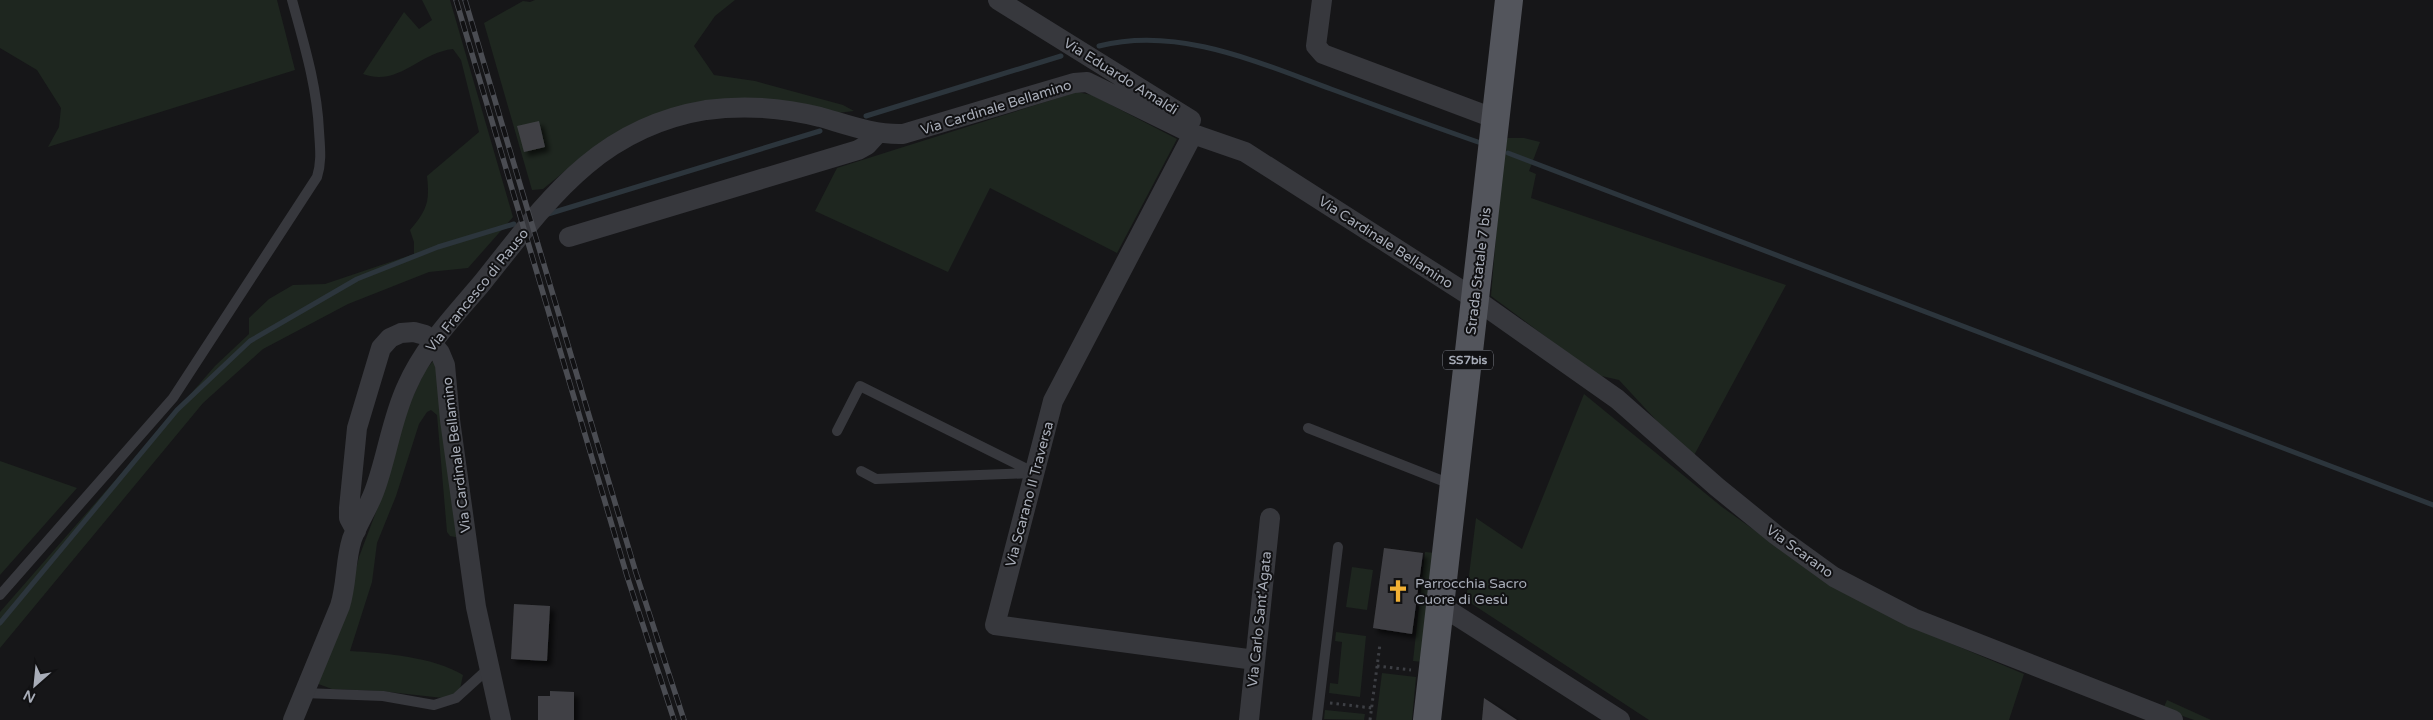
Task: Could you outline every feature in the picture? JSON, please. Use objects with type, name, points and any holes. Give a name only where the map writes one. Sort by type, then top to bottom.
[{"type":"main road","name":"Strada Statale 7 bis","points":[[1427,720],[1509,0]]},
{"type":"street","name":"Via Eduardo Amaldi","points":[[998,0],[1245,152]]},
{"type":"street","points":[[1322,0],[1316,46],[1324,54],[1496,119]]},
{"type":"street","name":"Via Cardinale Bellamino","points":[[878,133],[904,134],[919,131],[1074,83],[1087,82],[1193,134],[1245,152],[1475,299]]},
{"type":"street","name":"Via Francesco di Rauso","points":[[293,720],[340,606],[346,587],[348,557],[356,531],[374,492],[400,402],[416,369],[438,336],[549,200],[584,166],[621,140],[657,123],[706,110],[733,108],[788,111],[878,133]]},
{"type":"street","points":[[569,237],[858,150],[867,145],[878,133]]},
{"type":"street","name":"Via Scarano II Traversa","points":[[1193,134],[1053,401],[995,625],[1255,660]]},
{"type":"street","name":"Via Scarano","points":[[1475,299],[1617,399],[1717,487],[1776,535],[1834,577],[1912,618],[2173,720]]},
{"type":"street","name":"Via Cardinale Bellamino","points":[[356,531],[349,518],[349,508],[356,428],[381,348],[390,338],[401,333],[414,332],[425,335],[440,352],[445,365],[476,607],[489,668]]},
{"type":"street","name":"Via Carlo Sant'Agata","points":[[1249,720],[1270,518]]},
{"type":"street","points":[[1440,605],[1620,720]]},
{"type":"street","points":[[489,668],[500,720]]},
{"type":"lane","points":[[0,596],[173,398],[317,177],[321,164],[318,106],[312,71],[292,0]]},
{"type":"lane","points":[[838,431],[860,386],[1035,473]]},
{"type":"lane","points":[[1308,428],[1454,485]]},
{"type":"lane","points":[[861,471],[876,479],[1035,473]]},
{"type":"lane","points":[[1317,720],[1338,547]]},
{"type":"lane","points":[[304,693],[383,696],[434,705],[456,698],[489,668]]},
{"type":"path","points":[[1370,720],[1380,644]]},
{"type":"path","points":[[1377,666],[1432,673]]},
{"type":"path","points":[[1319,702],[1372,708]]},
{"type":"shaded area","points":[[0,0],[277,0],[295,70],[48,147],[59,127],[61,108],[37,70],[0,48]]},
{"type":"shaded area","points":[[422,0],[450,0],[513,217],[468,268],[429,272],[348,304],[263,349],[203,403],[0,648],[0,612],[215,366],[249,334],[249,318],[269,299],[293,285],[325,284],[414,254],[414,242],[410,230],[424,211],[426,205],[428,193],[427,176],[479,132],[461,60],[453,49],[429,56],[398,73],[376,77],[363,74],[404,12],[419,29],[432,20]]},
{"type":"shaded area","points":[[535,0],[735,0],[715,16],[694,46],[714,75],[755,81],[843,105],[854,111],[837,113],[746,100],[592,149],[543,189],[532,190],[484,23],[523,1],[530,2]]},
{"type":"shaded area","points":[[1077,92],[1092,95],[1177,139],[1117,253],[990,188],[948,272],[815,211],[837,168]]},
{"type":"shaded area","points":[[1508,138],[1524,138],[1540,142],[1529,171],[1536,174],[1531,198],[1786,285],[1692,459],[1619,380],[1597,375],[1491,296],[1504,141]]},
{"type":"shaded area","points":[[433,361],[439,366],[461,538],[450,536],[447,532],[437,415],[431,410],[427,412],[419,424],[396,496],[377,543],[372,582],[350,651],[408,657],[438,664],[463,675],[460,689],[456,694],[443,698],[380,691],[332,689],[313,682],[350,593],[359,557],[379,504],[406,411],[425,371]]},
{"type":"shaded area","points":[[1584,394],[1722,507],[1771,542],[1907,625],[2024,674],[2009,720],[1649,720],[1466,600],[1476,518],[1522,549]]},
{"type":"shaded area","points":[[0,461],[77,488],[0,575]]},
{"type":"shaded area","points":[[1425,552],[1436,553],[1423,662],[1413,661]]},
{"type":"shaded area","points":[[1352,567],[1373,570],[1367,610],[1346,607]]},
{"type":"shaded area","points":[[1336,632],[1366,636],[1360,697],[1329,693],[1330,683],[1338,684],[1342,642],[1335,641]]},
{"type":"shaded area","points":[[1382,673],[1416,677],[1412,720],[1376,720]]},
{"type":"shaded area","points":[[2167,700],[2211,720],[2194,720],[2163,709]]},
{"type":"shaded area","points":[[1325,710],[1365,714],[1364,720],[1324,719]]},
{"type":"building","points":[[539,121],[545,147],[524,152],[517,126]]},
{"type":"building","name":"Parrocchia Sacro Cuore di Gesù","points":[[1384,548],[1423,553],[1412,634],[1373,628]]},
{"type":"building","points":[[514,604],[550,606],[547,661],[511,659]]},
{"type":"building","points":[[550,691],[574,692],[574,720],[538,720],[538,696],[550,696]]},
{"type":"building","points":[[1484,698],[1517,720],[1482,720]]},
{"type":"waterway","points":[[1099,46],[1129,41],[1158,40],[1217,50],[1275,68],[1478,142]]},
{"type":"waterway","points":[[866,116],[1061,56]]},
{"type":"waterway","points":[[548,214],[820,131]]},
{"type":"waterway","points":[[1508,153],[2433,505]]},
{"type":"waterway","points":[[0,623],[177,410],[250,341],[357,279],[438,247],[514,224]]},
{"type":"railway","points":[[456,0],[627,576],[674,720]]},
{"type":"railway","points":[[465,0],[636,573],[684,720]]},
{"type":"place","name":"Parrocchia Sacro Cuore di Gesù","points":[[1398,591]]}]
